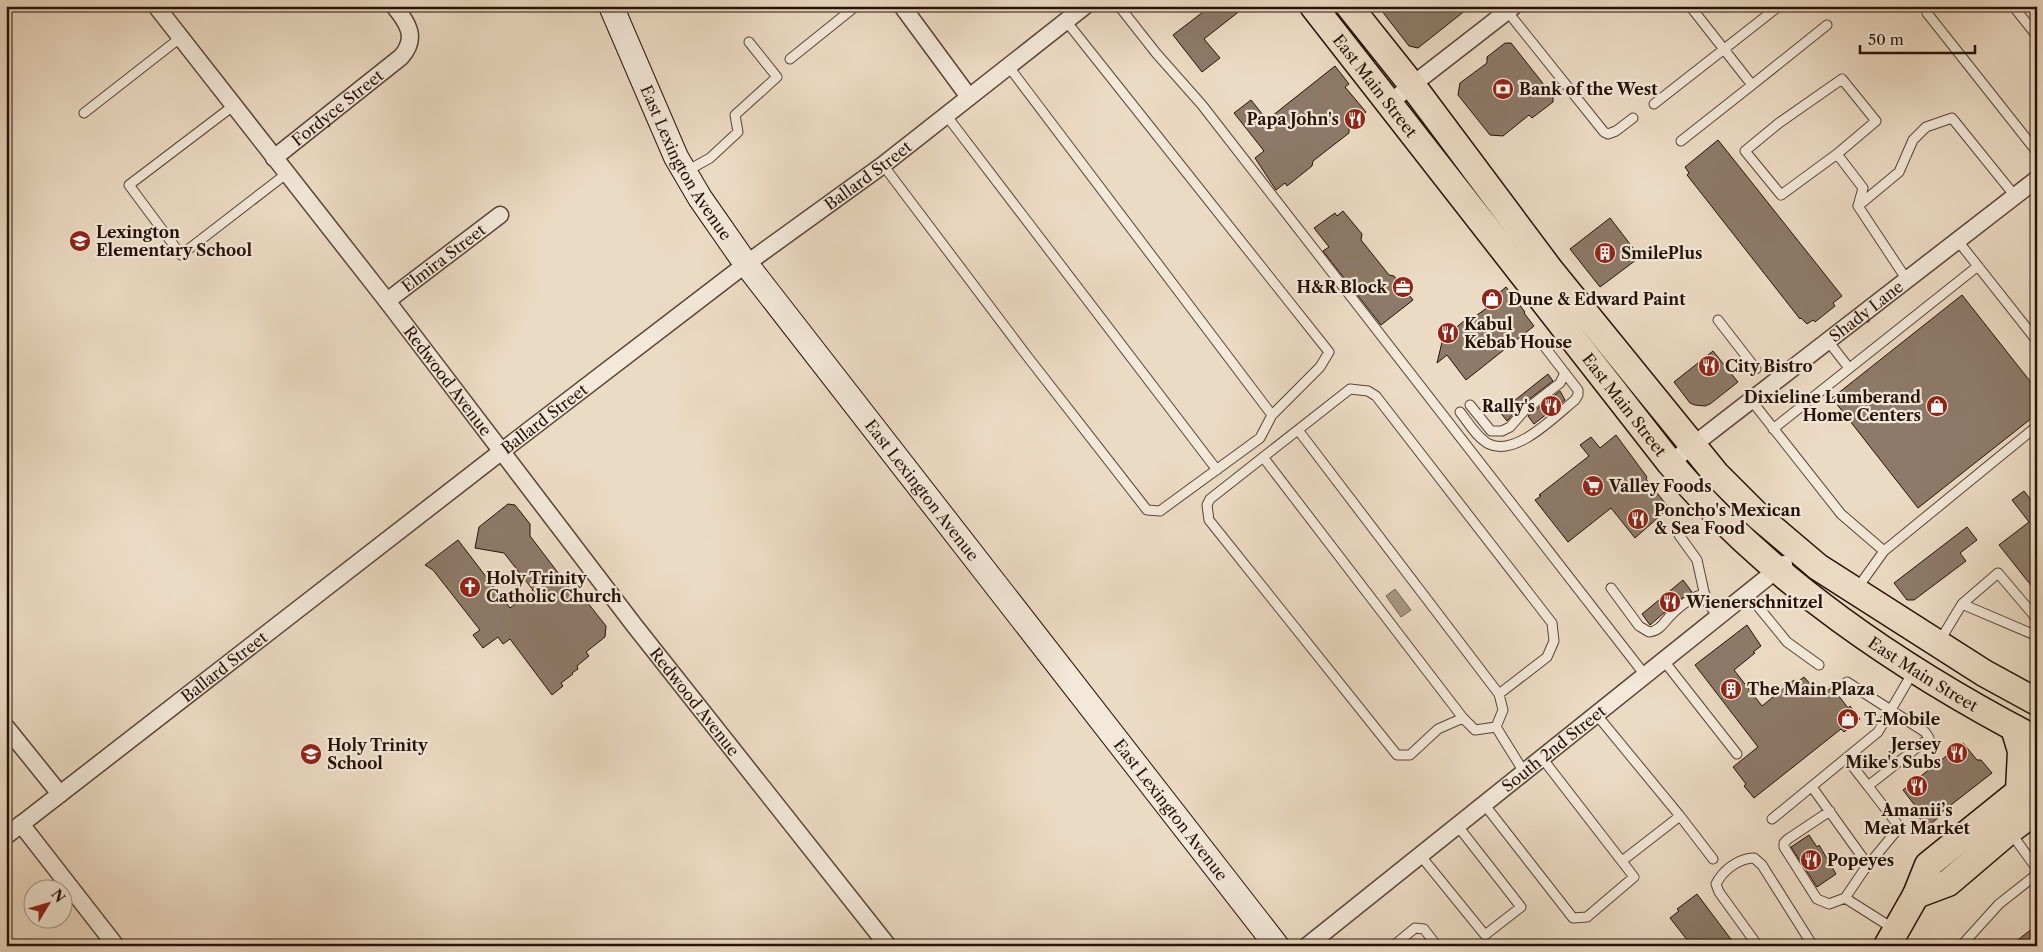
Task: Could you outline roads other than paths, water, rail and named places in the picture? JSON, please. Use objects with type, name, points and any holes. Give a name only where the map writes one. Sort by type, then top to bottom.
[{"type":"main road","name":"East Main Street","points":[[1313,6],[1696,494],[1795,584],[1883,651],[2037,740]]},
{"type":"main road","name":"East Main Street","points":[[1349,6],[1412,85],[1551,271],[1716,474],[1751,509],[1818,567],[1938,644],[2037,702]]},
{"type":"main road","points":[[1566,330],[1584,312]]},
{"type":"main road","points":[[2004,684],[2037,691]]},
{"type":"main road","points":[[1892,938],[1916,895],[1928,865],[2028,784],[2014,728]]},
{"type":"main road","points":[[1916,895],[1948,883],[2009,831],[2037,810]]},
{"type":"street","name":"Redwood Avenue","points":[[156,6],[387,301],[634,625],[888,946]]},
{"type":"street","name":"Fordyce Street","points":[[274,158],[401,57],[408,49],[411,37],[406,21],[394,6]]},
{"type":"street","name":"East Lexington Avenue","points":[[611,6],[676,157],[746,264],[1277,946]]},
{"type":"street","points":[[902,6],[969,97]]},
{"type":"street","name":"Ballard Street","points":[[6,836],[746,264],[883,165],[1085,6]]},
{"type":"street","points":[[1389,103],[1511,9]]},
{"type":"street","name":"Shady Lane","points":[[1670,463],[2037,179]]},
{"type":"street","name":"Elmira Street","points":[[387,301],[500,215]]},
{"type":"street","name":"South 2nd Street","points":[[1307,946],[1800,552]]},
{"type":"street","points":[[6,727],[60,794]]},
{"type":"street","points":[[21,824],[116,946]]},
{"type":"lane","points":[[790,59],[856,6]]},
{"type":"lane","points":[[1120,6],[1156,54],[1203,108],[1645,675]]},
{"type":"lane","points":[[1690,6],[1752,85]]},
{"type":"lane","points":[[1654,104],[1779,6]]},
{"type":"lane","points":[[1926,6],[1927,13],[2037,152]]},
{"type":"lane","points":[[2013,6],[2037,36]]},
{"type":"lane","points":[[1511,9],[1604,132],[1608,134],[1616,131],[1633,118]]},
{"type":"lane","points":[[883,165],[1027,356],[1147,510],[1160,512],[1260,438],[1272,415],[1320,367],[1329,352],[1066,21]]},
{"type":"lane","points":[[1680,141],[1827,25]]},
{"type":"lane","points":[[84,113],[180,38]]},
{"type":"lane","points":[[685,172],[710,158],[738,132],[735,115],[777,77],[748,42]]},
{"type":"lane","points":[[1009,67],[1272,415]]},
{"type":"lane","points":[[1842,79],[1876,121],[1837,154],[1781,195],[1745,151],[1779,123],[1842,79]]},
{"type":"lane","points":[[233,106],[129,185],[181,255],[286,174]]},
{"type":"lane","points":[[946,116],[1218,470]]},
{"type":"lane","points":[[1858,206],[1898,172],[1913,140],[1926,128],[1952,118],[2015,196]]},
{"type":"lane","points":[[1837,154],[1863,188],[1858,206],[1907,280]]},
{"type":"lane","points":[[1958,241],[2037,341]]},
{"type":"lane","points":[[1772,429],[1978,266]]},
{"type":"lane","points":[[1718,320],[1756,369]]},
{"type":"lane","points":[[1828,341],[1848,368]]},
{"type":"lane","points":[[1460,412],[1480,437],[1488,444],[1499,447],[1517,443],[1575,400],[1578,390],[1544,346]]},
{"type":"lane","points":[[1470,405],[1491,431],[1502,431],[1510,427],[1524,411],[1560,384],[1565,373]]},
{"type":"lane","points":[[1463,718],[1438,729],[1410,755],[1397,755],[1210,520],[1207,505],[1210,499],[1350,389],[1368,392],[1376,396],[1552,624],[1554,640],[1547,656],[1499,694]]},
{"type":"lane","points":[[1751,400],[1841,514],[1884,551]]},
{"type":"lane","points":[[1854,591],[1884,551],[2037,426]]},
{"type":"lane","points":[[1298,430],[1499,694],[1503,710],[1496,727]]},
{"type":"lane","points":[[1263,457],[1463,718],[1475,730],[1496,727]]},
{"type":"lane","points":[[1679,535],[1697,560],[1706,601],[1718,616]]},
{"type":"lane","points":[[1938,644],[1962,604],[1998,574],[2037,619]]},
{"type":"lane","points":[[1611,588],[1639,626],[1649,632],[1658,629],[1672,614],[1697,596],[1705,594]]},
{"type":"lane","points":[[1748,592],[1788,642],[1819,665]]},
{"type":"lane","points":[[1962,604],[2037,636]]},
{"type":"lane","points":[[1664,660],[1737,754]]},
{"type":"lane","points":[[1772,819],[1878,732],[1914,669]]},
{"type":"lane","points":[[1847,682],[1925,732],[1929,738],[1868,786]]},
{"type":"lane","points":[[1596,714],[1713,859]]},
{"type":"lane","points":[[1496,727],[1524,772]]},
{"type":"lane","points":[[1484,804],[1573,918],[1588,917],[1634,877],[1542,758]]},
{"type":"lane","points":[[1830,811],[1784,843],[1784,847],[1817,899],[1829,904],[1845,898],[1868,865],[1895,833],[1898,825],[1847,759]]},
{"type":"lane","points":[[1812,787],[1868,865]]},
{"type":"lane","points":[[1622,861],[1680,816]]},
{"type":"lane","points":[[1420,855],[1485,935],[1521,907],[1457,825]]},
{"type":"lane","points":[[2009,831],[2037,869]]},
{"type":"lane","points":[[1758,946],[1719,892],[1716,884],[1720,876],[1744,858],[1754,858],[1762,865],[1812,946]]},
{"type":"lane","points":[[1961,946],[1998,904],[2037,874]]},
{"type":"lane","points":[[1845,898],[1892,938]]},
{"type":"lane","points":[[1393,946],[1415,928],[1424,929],[1437,946]]},
{"type":"place","name":"Bank of the West","points":[[1503,89]]},
{"type":"place","name":"Papa John's","points":[[1355,119]]},
{"type":"place","name":"Lexington Elementary School","points":[[80,241]]},
{"type":"place","name":"SmilePlus","points":[[1605,253]]},
{"type":"place","name":"H&R Block","points":[[1403,287]]},
{"type":"place","name":"Dune & Edward Paint","points":[[1492,299]]},
{"type":"place","name":"Kabul Kebab House","points":[[1448,333]]},
{"type":"place","name":"City Bistro","points":[[1709,366]]},
{"type":"place","name":"Rally's","points":[[1551,406]]},
{"type":"place","name":"Dixieline Lumberand Home Centers","points":[[1937,406]]},
{"type":"place","name":"Valley Foods","points":[[1593,486]]},
{"type":"place","name":"Poncho's Mexican & Sea Food","points":[[1638,519]]},
{"type":"place","name":"Holy Trinity Catholic Church","points":[[470,587]]},
{"type":"place","name":"Wienerschnitzel","points":[[1670,602]]},
{"type":"place","name":"The Main Plaza","points":[[1731,689]]},
{"type":"place","name":"T-Mobile","points":[[1848,719]]},
{"type":"place","name":"Jersey Mike's Subs","points":[[1957,753]]},
{"type":"place","name":"Holy Trinity School","points":[[311,754]]},
{"type":"place","name":"Amanii’s Meat Market","points":[[1917,786]]},
{"type":"place","name":"Popeyes","points":[[1811,860]]}]
